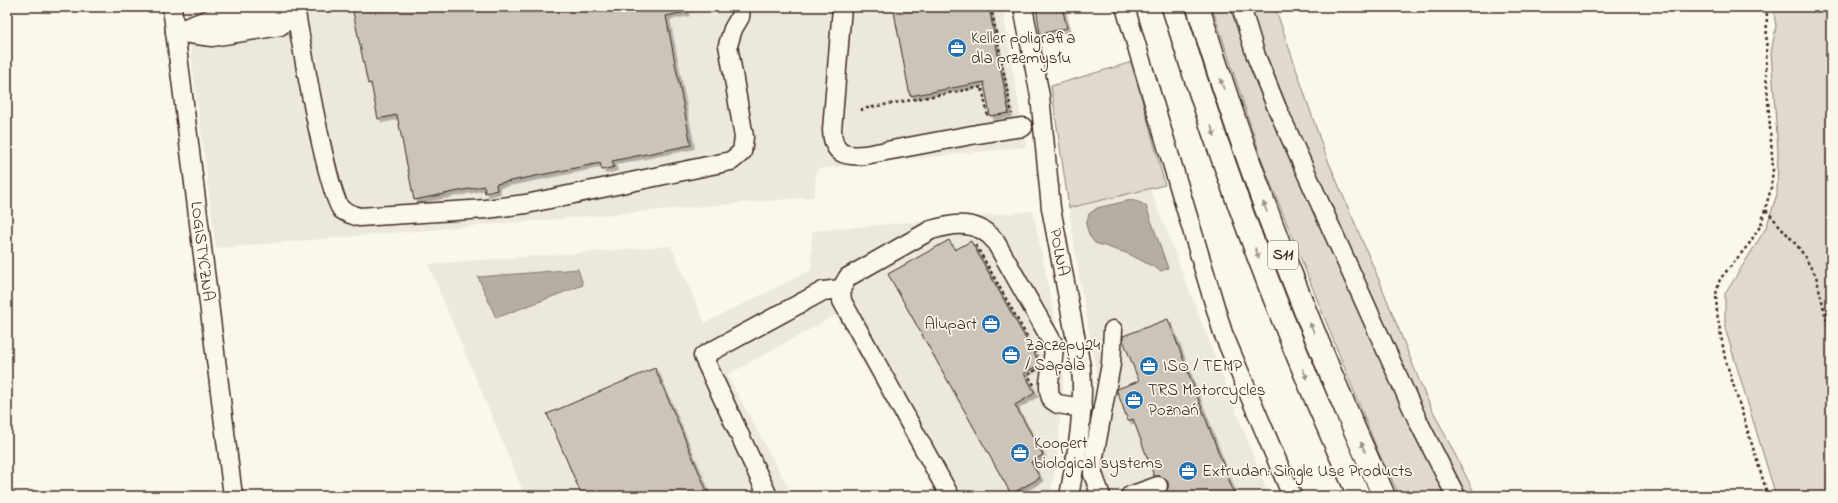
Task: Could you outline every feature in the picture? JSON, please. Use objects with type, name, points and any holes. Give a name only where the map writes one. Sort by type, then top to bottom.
[{"type":"highway","name":"S11","points":[[1173,7],[1228,175],[1279,311],[1331,435],[1359,496]]},
{"type":"highway","name":"S11","points":[[1198,7],[1264,205],[1338,392],[1384,496]]},
{"type":"highway","points":[[1331,435],[1343,476],[1346,496]]},
{"type":"street","name":"LOGISTYCZNA","points":[[172,7],[233,496]]},
{"type":"street","points":[[295,7],[326,165],[336,200],[342,210],[359,217],[478,210],[526,204],[730,161],[742,152],[744,137],[728,45],[740,17],[741,7]]},
{"type":"street","points":[[842,7],[832,130],[833,142],[843,154],[849,156],[865,155],[978,134],[1023,128]]},
{"type":"street","name":"POLNA","points":[[1023,7],[1040,96],[1051,208],[1080,362],[1082,408],[1079,439],[1069,496]]},
{"type":"street","points":[[1125,7],[1223,333],[1292,496]]},
{"type":"street","points":[[1241,7],[1256,56],[1277,108],[1415,414],[1456,496]]},
{"type":"street","points":[[265,12],[294,15],[280,26],[212,37],[175,32],[210,19],[265,12]]},
{"type":"street","points":[[950,496],[842,302],[841,289],[848,277],[925,233],[947,227],[972,225],[984,230],[995,241],[1053,343],[1054,355],[1050,391],[1052,400],[1058,404],[1082,408]]},
{"type":"street","points":[[768,496],[703,356],[823,292],[841,289]]},
{"type":"street","points":[[1101,496],[1093,474],[1093,462],[1111,364],[1113,330]]},
{"type":"street","points":[[1130,496],[1158,486]]},
{"type":"path","points":[[1767,7],[1766,72],[1773,168],[1771,188],[1761,224],[1749,244],[1720,279],[1716,294],[1717,313],[1725,358],[1768,496]]},
{"type":"path","points":[[862,111],[982,87],[989,118]]},
{"type":"path","points":[[1766,210],[1800,249],[1816,276],[1828,326],[1831,330]]},
{"type":"shaded area","points":[[185,7],[1002,7],[1026,147],[817,169],[814,197],[216,248]]},
{"type":"shaded area","points":[[1212,7],[1235,7],[1448,496],[1400,496],[1379,454],[1265,169]]},
{"type":"shaded area","points":[[1249,7],[1275,7],[1324,151],[1379,280],[1425,395],[1476,496],[1463,496],[1425,424],[1276,89]]},
{"type":"shaded area","points":[[1773,7],[1831,7],[1831,496],[1776,496],[1725,328],[1725,294],[1766,228],[1777,194],[1778,151],[1771,53],[1776,26]]},
{"type":"shaded area","points":[[1132,62],[1165,185],[1069,208],[1051,86]]},
{"type":"shaded area","points":[[1150,189],[1269,496],[1081,496],[1099,386],[1078,272],[1069,208]]},
{"type":"shaded area","points":[[1131,200],[1146,206],[1168,268],[1161,271],[1129,254],[1095,243],[1090,237],[1086,225],[1089,214],[1097,208]]},
{"type":"shaded area","points":[[1033,211],[1055,319],[1064,374],[1057,458],[1050,496],[937,496],[836,315],[727,375],[793,496],[525,496],[428,264],[671,246],[705,323],[811,270],[812,231]]},
{"type":"shaded area","points":[[578,269],[583,285],[496,318],[478,277]]},
{"type":"building","points":[[352,7],[685,7],[686,12],[666,16],[691,145],[612,161],[614,167],[602,170],[600,163],[496,184],[497,190],[485,193],[484,186],[414,200],[397,115],[378,119],[371,83],[368,84]]},
{"type":"building","points":[[893,7],[989,7],[1009,113],[990,116],[984,82],[910,96]]},
{"type":"building","points":[[1036,7],[1062,7],[1067,28],[1040,34]]},
{"type":"building","points":[[949,240],[955,250],[971,241],[1040,364],[1024,373],[1035,393],[1015,405],[1043,455],[1031,462],[1040,478],[1011,494],[888,274]]},
{"type":"building","points":[[1168,319],[1235,496],[1162,496],[1168,488],[1168,482],[1160,476],[1154,476],[1133,419],[1128,421],[1117,389],[1139,381],[1123,340],[1123,336]]},
{"type":"building","points":[[655,368],[709,496],[582,496],[547,414]]},
{"type":"place","name":"Keller poligrafia dla przemysłu","points":[[957,48]]},
{"type":"place","name":"Alupart","points":[[991,324]]},
{"type":"place","name":"Zaczepy24 / Sapala","points":[[1011,355]]},
{"type":"place","name":"ISO / TEMP","points":[[1149,366]]},
{"type":"place","name":"TRS Motorcycles Poznań","points":[[1134,400]]},
{"type":"place","name":"Koopert biological systems","points":[[1020,453]]},
{"type":"place","name":"Extrudan: Single Use Products","points":[[1188,471]]}]
